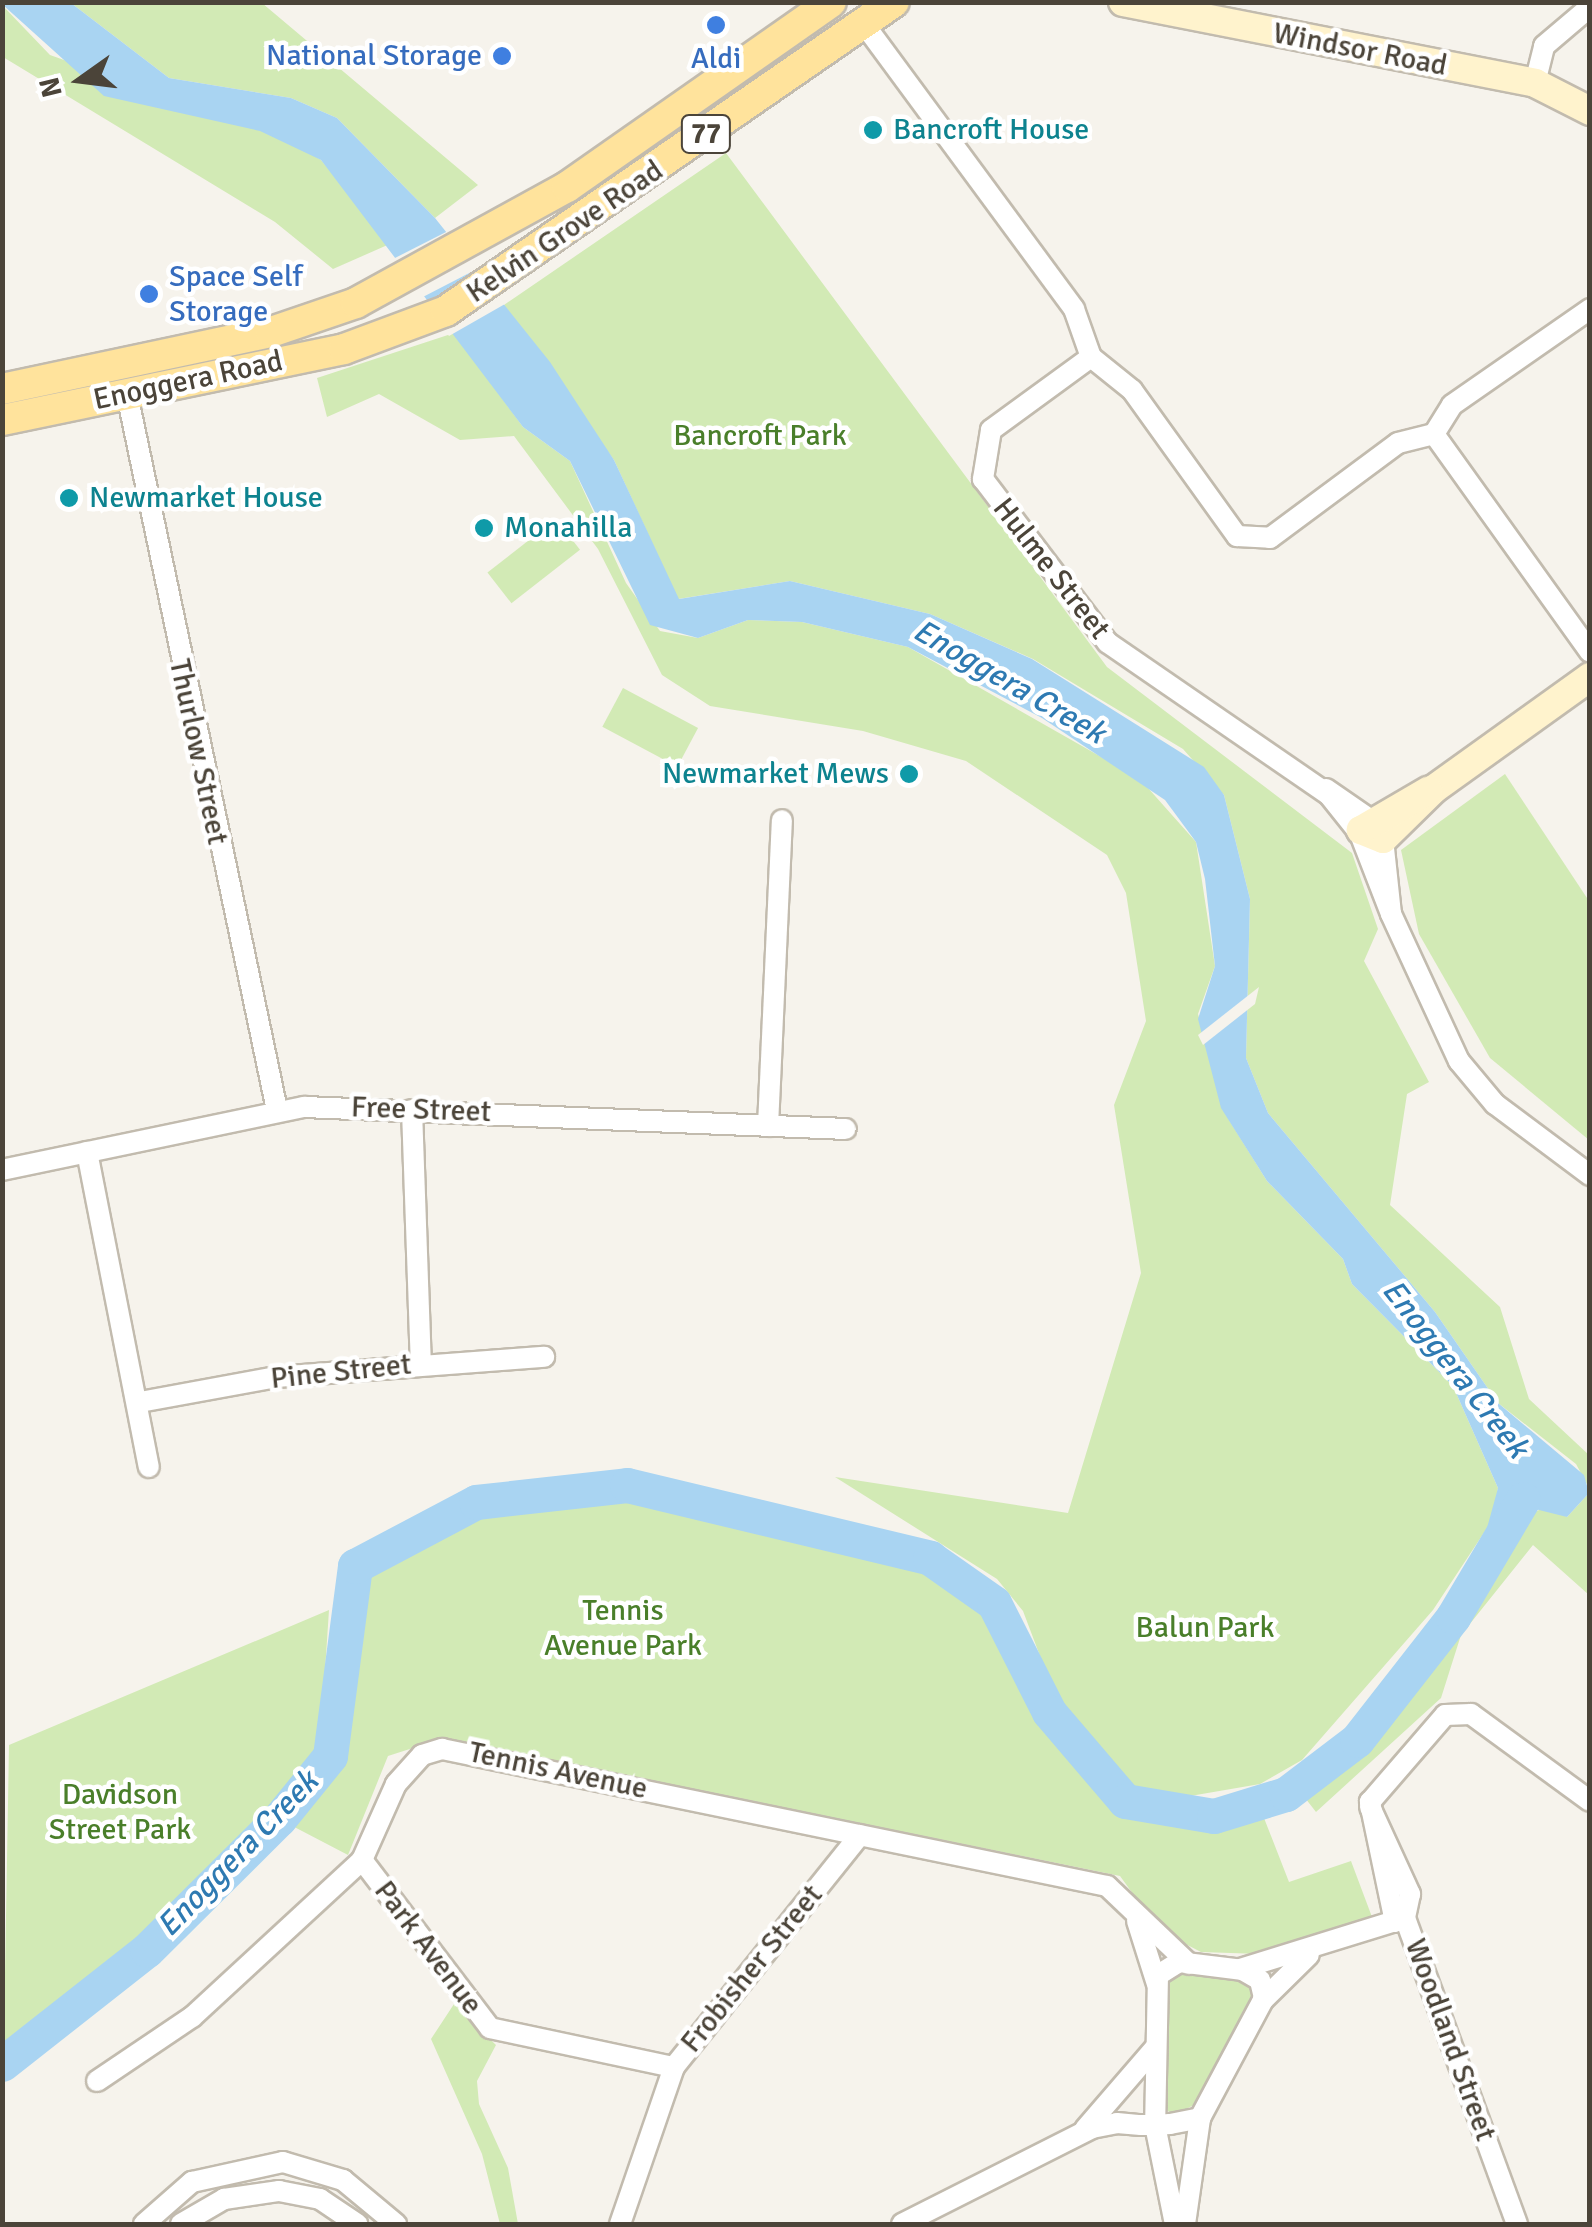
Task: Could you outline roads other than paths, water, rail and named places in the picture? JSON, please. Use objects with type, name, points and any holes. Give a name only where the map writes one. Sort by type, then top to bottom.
[{"type":"main road","name":"Kelvin Grove Road","points":[[356,303],[490,234],[831,2]]},
{"type":"main road","name":"Kelvin Grove Road","points":[[373,340],[446,311],[518,266],[894,2]]},
{"type":"main road","name":"Windsor Road","points":[[1124,2],[1211,12],[1535,82],[1590,111]]},
{"type":"main road","name":"Enoggera Road","points":[[2,388],[272,332],[356,303]]},
{"type":"main road","name":"Enoggera Road","points":[[2,420],[373,340]]},
{"type":"main road","points":[[1372,831],[1590,678]]},
{"type":"street","points":[[1535,82],[1544,46],[1590,7]]},
{"type":"street","points":[[864,24],[1079,317],[1091,357],[1132,390],[1230,531],[1254,541],[1398,443],[1434,434],[1452,405],[1590,309]]},
{"type":"street","name":"Hulme Street","points":[[1091,357],[991,430],[983,479],[1108,643],[1320,786],[1372,831]]},
{"type":"street","name":"Thurlow Street","points":[[127,394],[277,1110]]},
{"type":"street","points":[[1434,434],[1590,652]]},
{"type":"street","points":[[768,1126],[782,820]]},
{"type":"street","points":[[1372,831],[1390,914],[1468,1076],[1590,1175]]},
{"type":"street","name":"Free Street","points":[[2,1170],[277,1110],[412,1110],[846,1128]]},
{"type":"street","points":[[412,1110],[421,1364]]},
{"type":"street","points":[[87,1152],[140,1402],[149,1466]]},
{"type":"street","name":"Pine Street","points":[[140,1402],[421,1364],[544,1357]]},
{"type":"street","name":"Woodland Street","points":[[1518,2223],[1400,1920],[1410,1894],[1370,1807],[1380,1784],[1442,1717],[1463,1712],[1590,1801]]},
{"type":"street","name":"Tennis Avenue","points":[[97,2082],[192,2016],[362,1860],[396,1784],[422,1755],[442,1749],[1110,1887],[1137,1920],[1190,1964]]},
{"type":"street","name":"Frobisher Street","points":[[620,2224],[674,2066],[860,1835]]},
{"type":"street","name":"Park Avenue","points":[[362,1860],[490,2028],[674,2066]]},
{"type":"street","name":"Tennis Avenue","points":[[1137,1920],[1157,1984],[1155,2125],[1175,2224]]},
{"type":"street","points":[[1232,1970],[1311,1954],[1400,1920]]},
{"type":"street","points":[[1185,2224],[1200,2118],[1262,2001],[1311,1954]]},
{"type":"street","points":[[1157,1984],[1164,1966],[1190,1964],[1232,1970],[1258,1977],[1262,2001]]},
{"type":"street","points":[[902,2224],[1084,2130],[1155,2047]]},
{"type":"street","points":[[1084,2130],[1200,2118]]},
{"type":"street","points":[[144,2224],[192,2182],[283,2162],[343,2180],[396,2224]]},
{"type":"street","points":[[181,2224],[224,2199],[279,2191],[320,2200],[356,2224]]},
{"type":"water","points":[[71,3],[169,78],[291,98],[337,118],[435,218],[550,362],[614,460],[679,599],[790,581],[930,614],[1032,659],[1204,767],[1224,795],[1250,899],[1246,1058],[1268,1113],[1435,1312],[1498,1403],[1584,1475],[1589,1493],[1567,1517],[1535,1509],[1504,1542],[1487,1528],[1498,1488],[1453,1386],[1352,1284],[1343,1259],[1267,1181],[1221,1108],[1198,1019],[1215,966],[1205,879],[1196,842],[1165,800],[1042,718],[908,647],[802,622],[748,620],[698,638],[650,625],[570,461],[523,427],[321,160],[260,131],[104,96],[3,5]]},
{"type":"waterway","name":"Enoggera Creek","points":[[2,2064],[147,1950],[279,1819],[330,1756],[355,1566],[476,1502],[627,1485],[930,1558],[994,1603],[1049,1712],[1125,1801],[1214,1816],[1286,1794],[1357,1740],[1453,1617],[1523,1499]]},
{"type":"place","name":"Aldi","points":[[716,25]]},
{"type":"place","name":"National Storage","points":[[502,56]]},
{"type":"place","name":"Bancroft House","points":[[873,130]]},
{"type":"place","name":"Space Self Storage","points":[[149,294]]},
{"type":"place","name":"Newmarket House","points":[[69,498]]},
{"type":"place","name":"Monahilla","points":[[484,528]]},
{"type":"place","name":"Newmarket Mews","points":[[909,774]]},
{"type":"park label","name":"Bancroft Park","points":[[760,436]]},
{"type":"park label","name":"Tennis Avenue Park","points":[[623,1628]]},
{"type":"park label","name":"Balun Park","points":[[1205,1628]]},
{"type":"park label","name":"Davidson Street Park","points":[[120,1812]]}]
